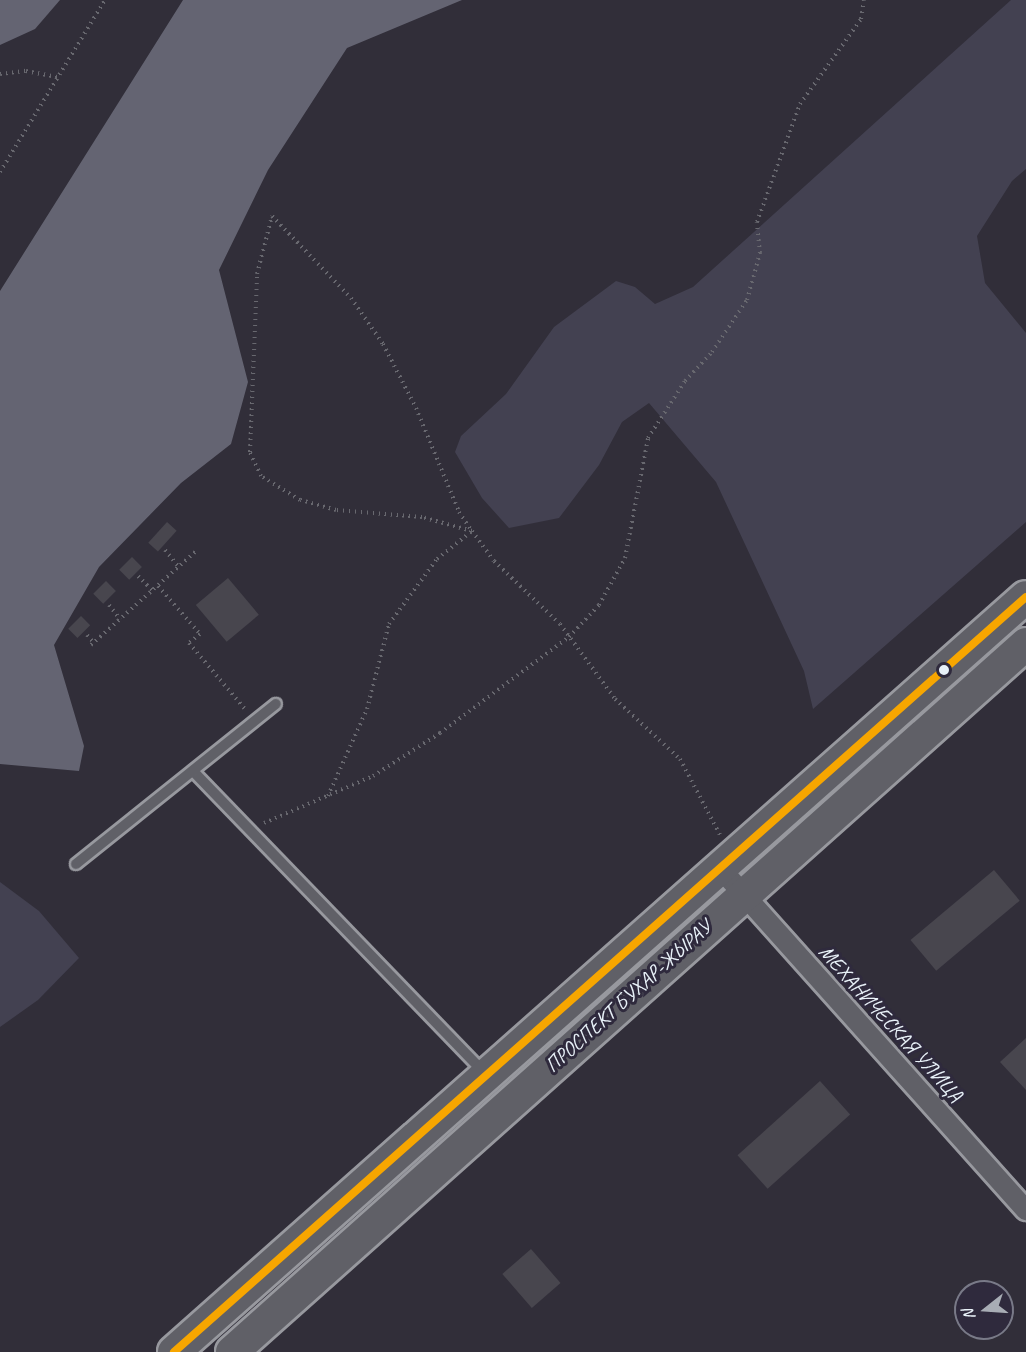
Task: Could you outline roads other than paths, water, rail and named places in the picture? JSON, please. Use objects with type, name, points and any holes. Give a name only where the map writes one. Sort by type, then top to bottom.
[{"type":"main road","name":"ПРОСПЕКТ БУХАР-ЖЫРАУ","points":[[174,1352],[1026,597]]},
{"type":"main road","name":"ПРОСПЕКТ БУХАР-ЖЫРАУ","points":[[232,1352],[742,893],[1026,644]]},
{"type":"street","name":"МЕХАНИЧЕСКАЯ УЛИЦА","points":[[727,862],[742,893],[1026,1210]]},
{"type":"lane","points":[[76,864],[276,704]]},
{"type":"lane","points":[[193,771],[487,1075]]},
{"type":"water","points":[[0,0],[60,0],[35,29],[0,45]]},
{"type":"water","points":[[183,0],[462,0],[347,48],[268,170],[219,270],[248,382],[231,444],[181,483],[99,567],[54,645],[84,746],[79,771],[0,764],[0,291]]}]
